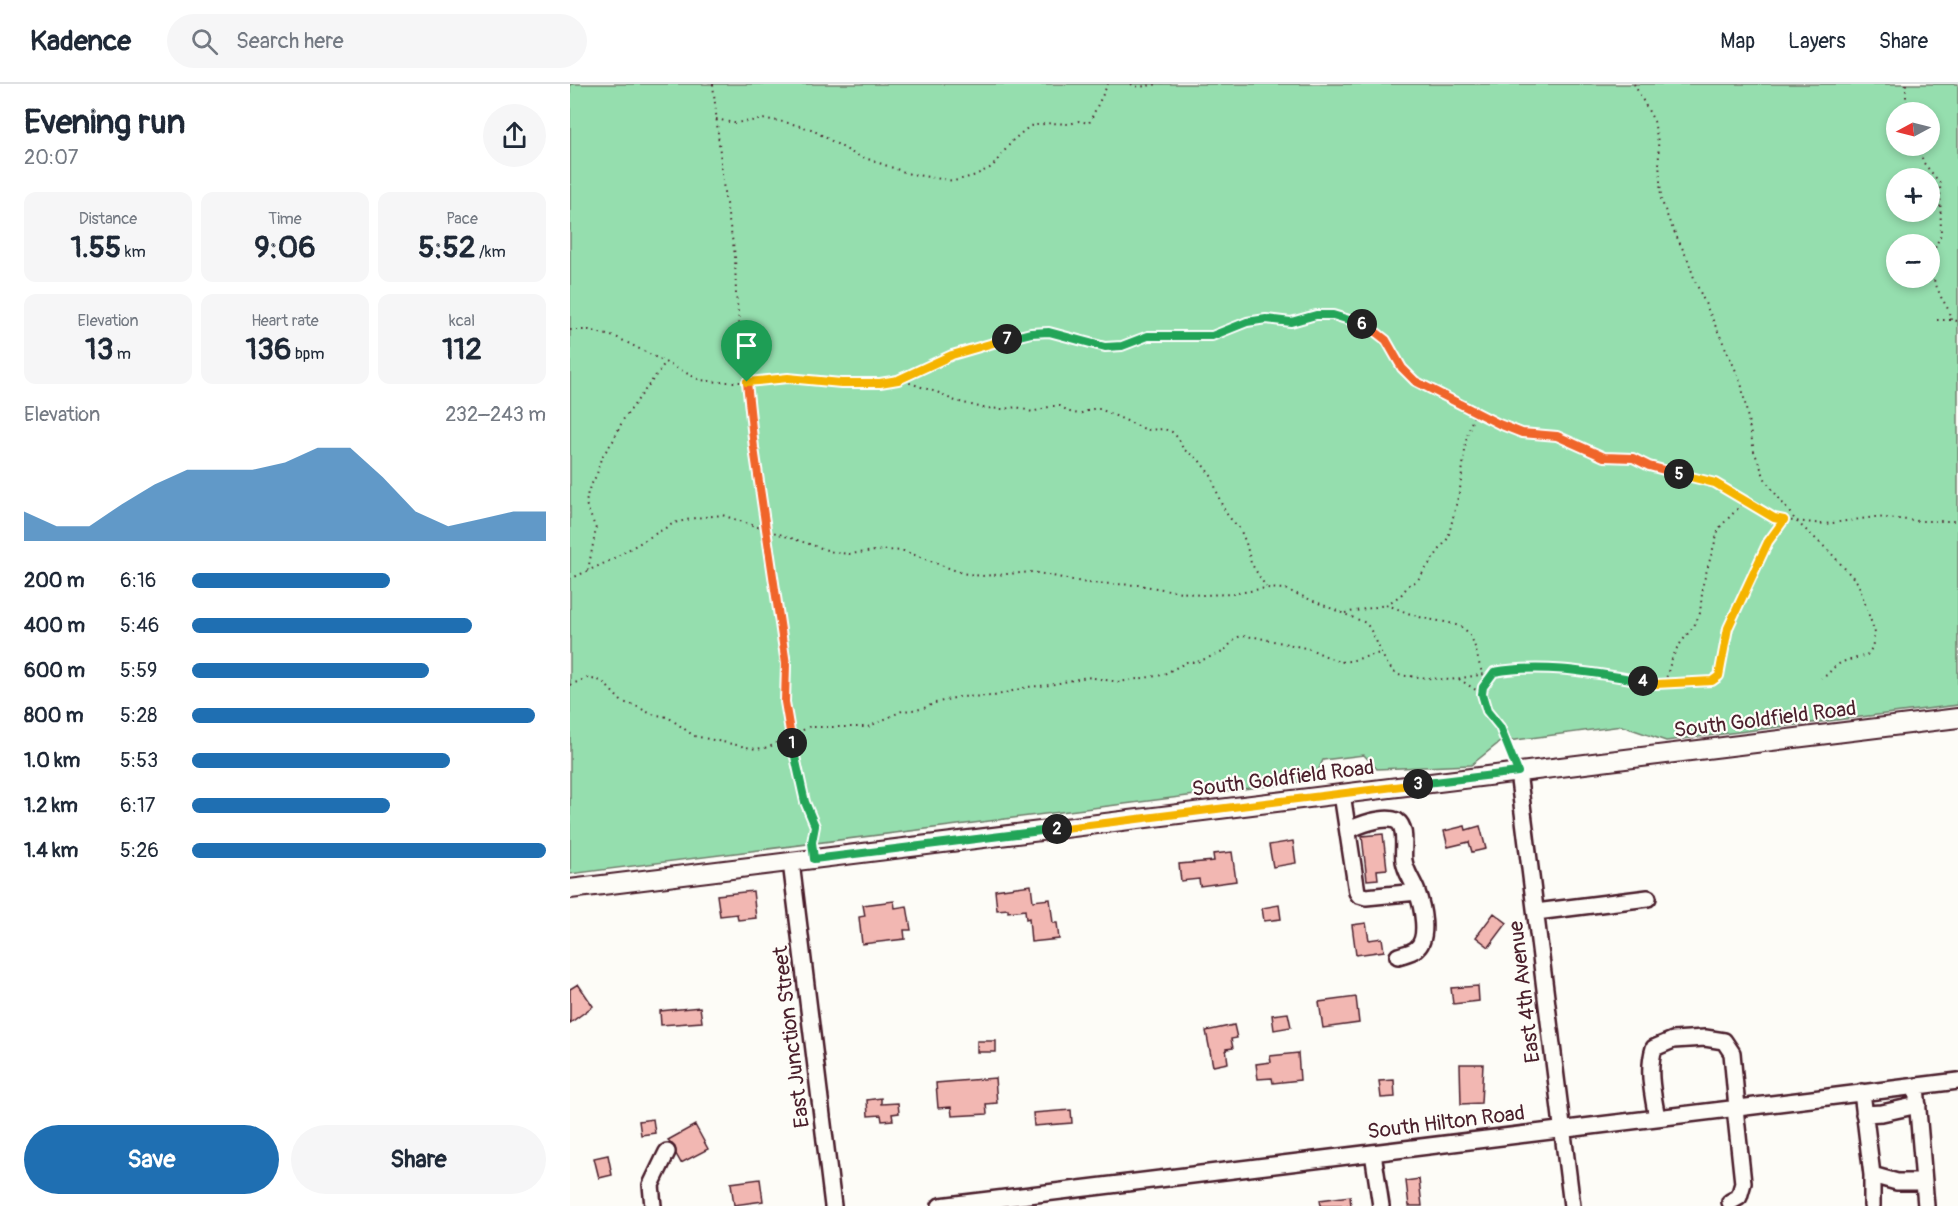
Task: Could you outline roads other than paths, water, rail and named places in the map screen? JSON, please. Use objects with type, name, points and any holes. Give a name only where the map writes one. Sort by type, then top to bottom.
[{"type":"main road","name":"South Goldfield Road","points":[[570,889],[1958,718]]},
{"type":"street","name":"East 4th Avenue","points":[[1518,772],[1572,1206]]},
{"type":"street","points":[[1342,794],[1359,895],[1366,897],[1417,892]]},
{"type":"street","points":[[1348,831],[1371,821],[1392,820],[1401,826],[1405,866],[1417,892],[1425,928],[1422,941],[1416,949],[1398,956]]},
{"type":"street","name":"East Junction Street","points":[[791,862],[833,1206]]},
{"type":"street","points":[[1536,912],[1648,898]]},
{"type":"street","points":[[1657,1118],[1651,1084],[1651,1059],[1654,1048],[1673,1040],[1705,1038],[1724,1041],[1732,1053],[1743,1183],[1739,1197],[1731,1202]]},
{"type":"street","name":"South Hilton Road","points":[[940,1206],[1027,1201],[1373,1153],[1958,1081]]},
{"type":"street","points":[[1916,1086],[1924,1160],[1926,1206]]},
{"type":"street","points":[[1862,1092],[1872,1175],[1872,1206]]},
{"type":"street","points":[[1864,1114],[1882,1113],[1918,1105]]},
{"type":"street","points":[[653,1206],[651,1185],[667,1152]]},
{"type":"street","points":[[1373,1153],[1381,1206]]},
{"type":"street","points":[[1872,1175],[1897,1182],[1924,1182]]}]
